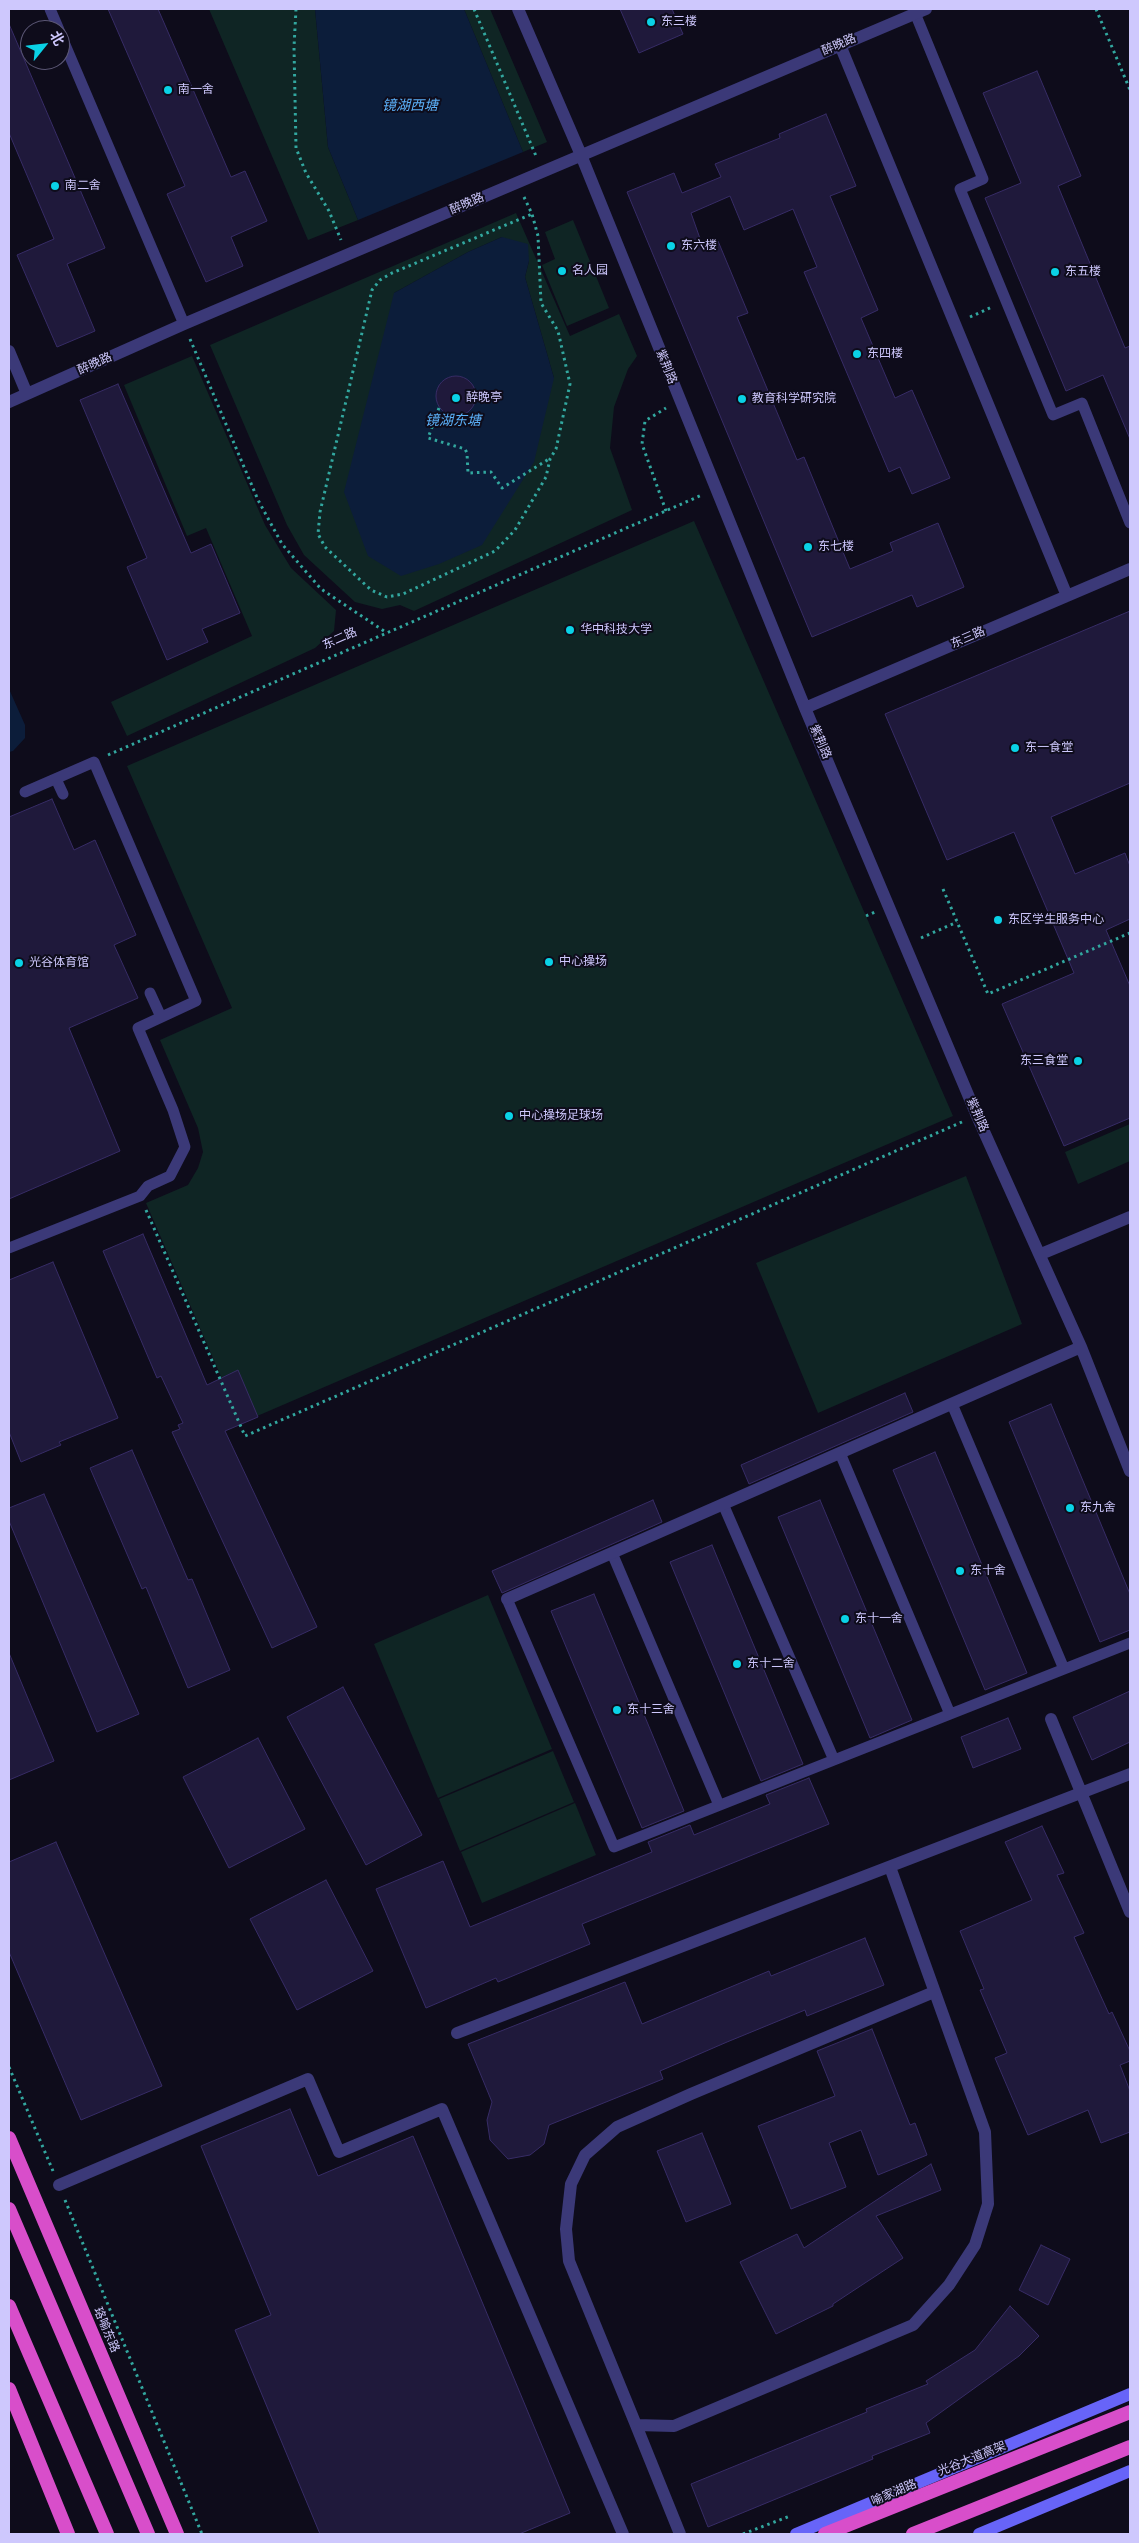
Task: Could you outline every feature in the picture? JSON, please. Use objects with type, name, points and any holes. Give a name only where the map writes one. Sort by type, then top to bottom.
[{"type":"highway","name":"珞喻东路","points":[[9,2138],[176,2534]]},
{"type":"highway","points":[[9,2209],[148,2534]]},
{"type":"highway","points":[[9,2306],[107,2534]]},
{"type":"highway","points":[[9,2389],[68,2534]]},
{"type":"highway","name":"光谷大道高架","points":[[825,2534],[1130,2412]]},
{"type":"highway","points":[[914,2534],[1130,2447]]},
{"type":"main road","name":"喻家湖路","points":[[796,2534],[1130,2394]]},
{"type":"main road","points":[[979,2534],[1130,2471]]},
{"type":"street","name":"紫荆路","points":[[518,9],[581,155],[805,708],[977,1116],[1041,1254],[1081,1347],[1130,1471]]},
{"type":"street","name":"醉晚路","points":[[9,402],[184,324],[840,45],[918,10]]},
{"type":"street","points":[[840,45],[1068,596]]},
{"type":"street","points":[[9,350],[27,394]]},
{"type":"street","name":"东三路","points":[[805,708],[1130,569]]},
{"type":"street","points":[[1041,1254],[1130,1217]]},
{"type":"street","points":[[508,1599],[1081,1347]]},
{"type":"street","points":[[1051,1719],[1130,1912]]},
{"type":"street","points":[[456,2033],[1130,1774]]},
{"type":"street","points":[[636,2426],[674,2426],[913,2325],[949,2285],[976,2245],[988,2204],[985,2132],[890,1867]]},
{"type":"street","points":[[680,2534],[569,2261],[566,2229],[571,2184],[585,2155],[617,2127],[934,1992]]},
{"type":"street","points":[[59,2185],[308,2080],[339,2152],[442,2109],[623,2534]]},
{"type":"lane","points":[[918,10],[982,178],[960,188],[1053,415],[1082,403],[1130,523]]},
{"type":"lane","points":[[70,58],[184,324]]},
{"type":"lane","points":[[9,1248],[140,1196],[148,1186],[170,1176],[185,1147],[172,1110],[138,1028],[196,1001],[94,762],[25,792]]},
{"type":"lane","points":[[56,779],[63,794]]},
{"type":"lane","points":[[150,993],[161,1018]]},
{"type":"lane","points":[[952,1404],[1064,1670]]},
{"type":"lane","points":[[840,1453],[950,1714]]},
{"type":"lane","points":[[724,1504],[834,1760]]},
{"type":"lane","points":[[612,1553],[719,1805]]},
{"type":"lane","points":[[508,1599],[614,1846],[1130,1643]]},
{"type":"path","points":[[296,9],[294,47],[296,148],[306,173],[329,211],[348,254]]},
{"type":"path","points":[[474,9],[543,171]]},
{"type":"path","points":[[1096,9],[1130,90]]},
{"type":"path","points":[[439,408],[428,438],[465,449],[468,473],[491,472],[502,488],[550,459],[556,449],[570,384],[558,331],[541,303],[538,236],[532,214],[380,280],[372,290],[320,512],[318,534],[325,547],[371,590],[387,597],[404,594],[495,552],[515,530],[546,477],[550,459]]},
{"type":"path","points":[[954,324],[1006,301]]},
{"type":"path","points":[[184,324],[258,500],[282,544],[321,589],[388,633]]},
{"type":"path","points":[[666,511],[642,444],[645,421],[659,410],[680,403]]},
{"type":"path","name":"东二路","points":[[94,762],[716,489]]},
{"type":"path","points":[[943,889],[988,994],[1130,933]]},
{"type":"path","points":[[906,945],[957,922]]},
{"type":"path","points":[[140,1196],[245,1436],[977,1116]]},
{"type":"path","points":[[9,2067],[202,2534]]},
{"type":"green space","points":[[209,9],[315,9],[328,147],[358,220],[308,240]]},
{"type":"green space","points":[[464,9],[490,9],[547,142],[523,152]]},
{"type":"green space","points":[[516,213],[570,336],[619,314],[637,356],[628,369],[614,407],[610,448],[632,510],[414,611],[400,605],[382,609],[355,602],[304,555],[287,525],[210,345]],"holes":[[[502,237],[529,261],[525,277],[554,378],[394,293],[468,252]]]},
{"type":"green space","points":[[573,220],[609,308],[567,326],[542,265],[555,259],[545,232]]},
{"type":"green space","points":[[192,356],[265,525],[291,568],[336,610],[334,631],[315,648],[127,736],[111,702],[252,636],[206,528],[187,536],[124,385]]},
{"type":"green space","name":"中心操场","points":[[694,521],[953,1116],[241,1423],[146,1203],[188,1185],[198,1168],[203,1152],[198,1128],[160,1040],[232,1008],[127,766]]},
{"type":"green space","points":[[1130,1124],[1130,1161],[1078,1184],[1065,1152]]},
{"type":"green space","points":[[966,1176],[1022,1324],[818,1413],[756,1263]]},
{"type":"green space","points":[[488,1595],[552,1749],[438,1798],[374,1644]]},
{"type":"green space","points":[[553,1751],[574,1802],[460,1851],[439,1799]]},
{"type":"green space","points":[[575,1803],[596,1855],[482,1903],[461,1852]]},
{"type":"water","name":"镜湖西塘","points":[[315,9],[464,9],[523,152],[358,220],[328,147]]},
{"type":"water","name":"镜湖东塘","points":[[502,237],[528,244],[529,261],[525,277],[554,378],[534,462],[482,545],[439,564],[401,576],[368,556],[344,492],[394,293],[468,252]]},
{"type":"water","points":[[9,689],[25,725],[25,738],[13,751],[9,752]]},
{"type":"building","name":"南一舍","points":[[108,9],[158,9],[231,177],[245,171],[267,221],[231,237],[243,266],[206,282],[167,194],[185,186]]},
{"type":"building","name":"东三楼","points":[[620,9],[672,9],[683,34],[639,53]]},
{"type":"building","name":"南二舍","points":[[9,24],[20,50],[20,70],[29,70],[105,248],[67,264],[95,331],[57,347],[17,255],[54,239],[9,133]]},
{"type":"building","name":"东五楼","points":[[1037,71],[1081,176],[1058,186],[1125,348],[1130,346],[1130,439],[1103,375],[1066,391],[985,198],[1021,183],[983,93]]},
{"type":"building","points":[[826,114],[856,186],[830,196],[878,310],[861,318],[895,398],[912,390],[950,478],[912,494],[900,467],[889,472],[804,272],[817,267],[793,209],[744,230],[730,196],[691,213],[703,247],[718,241],[748,313],[737,317],[797,460],[804,457],[850,569],[893,551],[890,543],[938,523],[964,587],[917,607],[912,595],[812,637],[627,192],[674,173],[682,193],[721,177],[715,164],[780,138],[779,134]]},
{"type":"building","name":"醉晚亭","points":[[460,376],[467,379],[473,385],[476,396],[475,404],[467,413],[460,416],[452,416],[445,413],[437,404],[436,392],[439,385],[448,377]]},
{"type":"building","points":[[118,384],[191,553],[211,544],[240,613],[202,629],[208,642],[167,660],[127,567],[147,558],[80,400]]},
{"type":"building","points":[[1130,611],[1130,783],[1051,817],[1075,874],[1125,853],[1130,866],[1130,919],[1106,930],[1130,986],[1130,1118],[1064,1146],[1002,1004],[1074,973],[1014,832],[947,860],[885,714]]},
{"type":"building","points":[[52,799],[74,850],[95,840],[136,935],[114,945],[138,998],[69,1028],[120,1151],[9,1199],[9,817]]},
{"type":"building","points":[[143,1234],[207,1385],[238,1370],[258,1417],[225,1431],[317,1627],[272,1648],[172,1432],[180,1429],[178,1425],[183,1423],[161,1376],[157,1378],[103,1251]]},
{"type":"building","points":[[53,1262],[118,1418],[59,1442],[61,1445],[21,1462],[9,1432],[9,1280]]},
{"type":"building","points":[[905,1393],[913,1412],[749,1484],[741,1465]]},
{"type":"building","name":"东九舍","points":[[1051,1404],[1130,1594],[1130,1630],[1100,1642],[1009,1422]]},
{"type":"building","points":[[132,1450],[188,1580],[192,1579],[230,1670],[188,1688],[146,1587],[142,1589],[90,1468]]},
{"type":"building","name":"东十舍","points":[[935,1452],[1027,1673],[985,1690],[893,1470]]},
{"type":"building","points":[[44,1494],[139,1714],[97,1732],[9,1521],[9,1508]]},
{"type":"building","points":[[653,1500],[662,1522],[502,1593],[492,1571]]},
{"type":"building","name":"东十一舍","points":[[820,1500],[912,1720],[870,1738],[778,1517]]},
{"type":"building","name":"东十二舍","points":[[712,1545],[803,1764],[761,1781],[670,1562]]},
{"type":"building","name":"东十三舍","points":[[594,1594],[684,1811],[642,1828],[551,1611]]},
{"type":"building","points":[[9,1653],[54,1761],[9,1780]]},
{"type":"building","points":[[343,1687],[422,1835],[366,1865],[287,1717]]},
{"type":"building","points":[[1130,1691],[1130,1742],[1092,1760],[1073,1717]]},
{"type":"building","points":[[1008,1718],[1021,1749],[973,1768],[961,1737]]},
{"type":"building","points":[[258,1738],[305,1829],[229,1868],[183,1777]]},
{"type":"building","points":[[809,1778],[829,1824],[582,1924],[590,1944],[498,1982],[496,1978],[426,2008],[376,1889],[443,1861],[470,1927],[652,1852],[648,1842],[690,1825],[694,1835],[770,1804],[766,1795]]},
{"type":"building","points":[[1042,1826],[1064,1873],[1057,1875],[1084,1933],[1074,1937],[1109,2014],[1112,2012],[1130,2051],[1130,2061],[1120,2065],[1130,2091],[1130,2132],[1101,2143],[1088,2110],[1028,2135],[995,2058],[1007,2053],[980,1990],[984,1989],[960,1931],[1032,1900],[1005,1842]]},
{"type":"building","points":[[56,1842],[162,2086],[81,2120],[9,1952],[9,1862]]},
{"type":"building","points":[[326,1880],[373,1971],[297,2010],[250,1919]]},
{"type":"building","points":[[865,1938],[884,1985],[807,2016],[805,2010],[660,2071],[663,2079],[549,2125],[544,2144],[530,2155],[508,2159],[490,2140],[487,2120],[492,2102],[468,2044],[625,1982],[642,2024],[769,1971],[771,1976]]},
{"type":"building","points":[[872,2029],[910,2125],[915,2123],[927,2155],[878,2175],[861,2130],[829,2143],[846,2187],[791,2209],[758,2126],[835,2096],[817,2051]]},
{"type":"building","points":[[290,2109],[318,2176],[413,2136],[570,2513],[519,2534],[320,2534],[235,2330],[271,2315],[201,2146]]},
{"type":"building","points":[[702,2133],[731,2204],[686,2222],[657,2151]]},
{"type":"building","points":[[931,2164],[941,2190],[876,2216],[903,2258],[833,2304],[833,2306],[776,2334],[740,2262],[797,2234],[804,2248]]},
{"type":"building","points":[[1041,2245],[1070,2259],[1048,2305],[1019,2290]]},
{"type":"building","points":[[1010,2306],[1039,2336],[1019,2356],[926,2423],[930,2433],[872,2456],[873,2459],[708,2527],[691,2484],[867,2412],[866,2409],[928,2384],[926,2381],[975,2350]]},
{"type":"place","name":"东三楼","points":[[651,22]]},
{"type":"place","name":"南一舍","points":[[168,90]]},
{"type":"place","name":"南二舍","points":[[55,186]]},
{"type":"place","name":"东六楼","points":[[671,246]]},
{"type":"place","name":"名人园","points":[[562,271]]},
{"type":"place","name":"东五楼","points":[[1055,272]]},
{"type":"place","name":"东四楼","points":[[857,354]]},
{"type":"place","name":"醉晚亭","points":[[456,398]]},
{"type":"place","name":"教育科学研究院","points":[[742,399]]},
{"type":"place","name":"东七楼","points":[[808,547]]},
{"type":"place","name":"华中科技大学","points":[[570,630]]},
{"type":"place","name":"东一食堂","points":[[1015,748]]},
{"type":"place","name":"东区学生服务中心","points":[[998,920]]},
{"type":"place","name":"中心操场","points":[[549,962]]},
{"type":"place","name":"光谷体育馆","points":[[19,963]]},
{"type":"place","name":"东三食堂","points":[[1078,1061]]},
{"type":"place","name":"中心操场足球场","points":[[509,1116]]},
{"type":"place","name":"东九舍","points":[[1070,1508]]},
{"type":"place","name":"东十舍","points":[[960,1571]]},
{"type":"place","name":"东十一舍","points":[[845,1619]]},
{"type":"place","name":"东十二舍","points":[[737,1664]]},
{"type":"place","name":"东十三舍","points":[[617,1710]]}]
